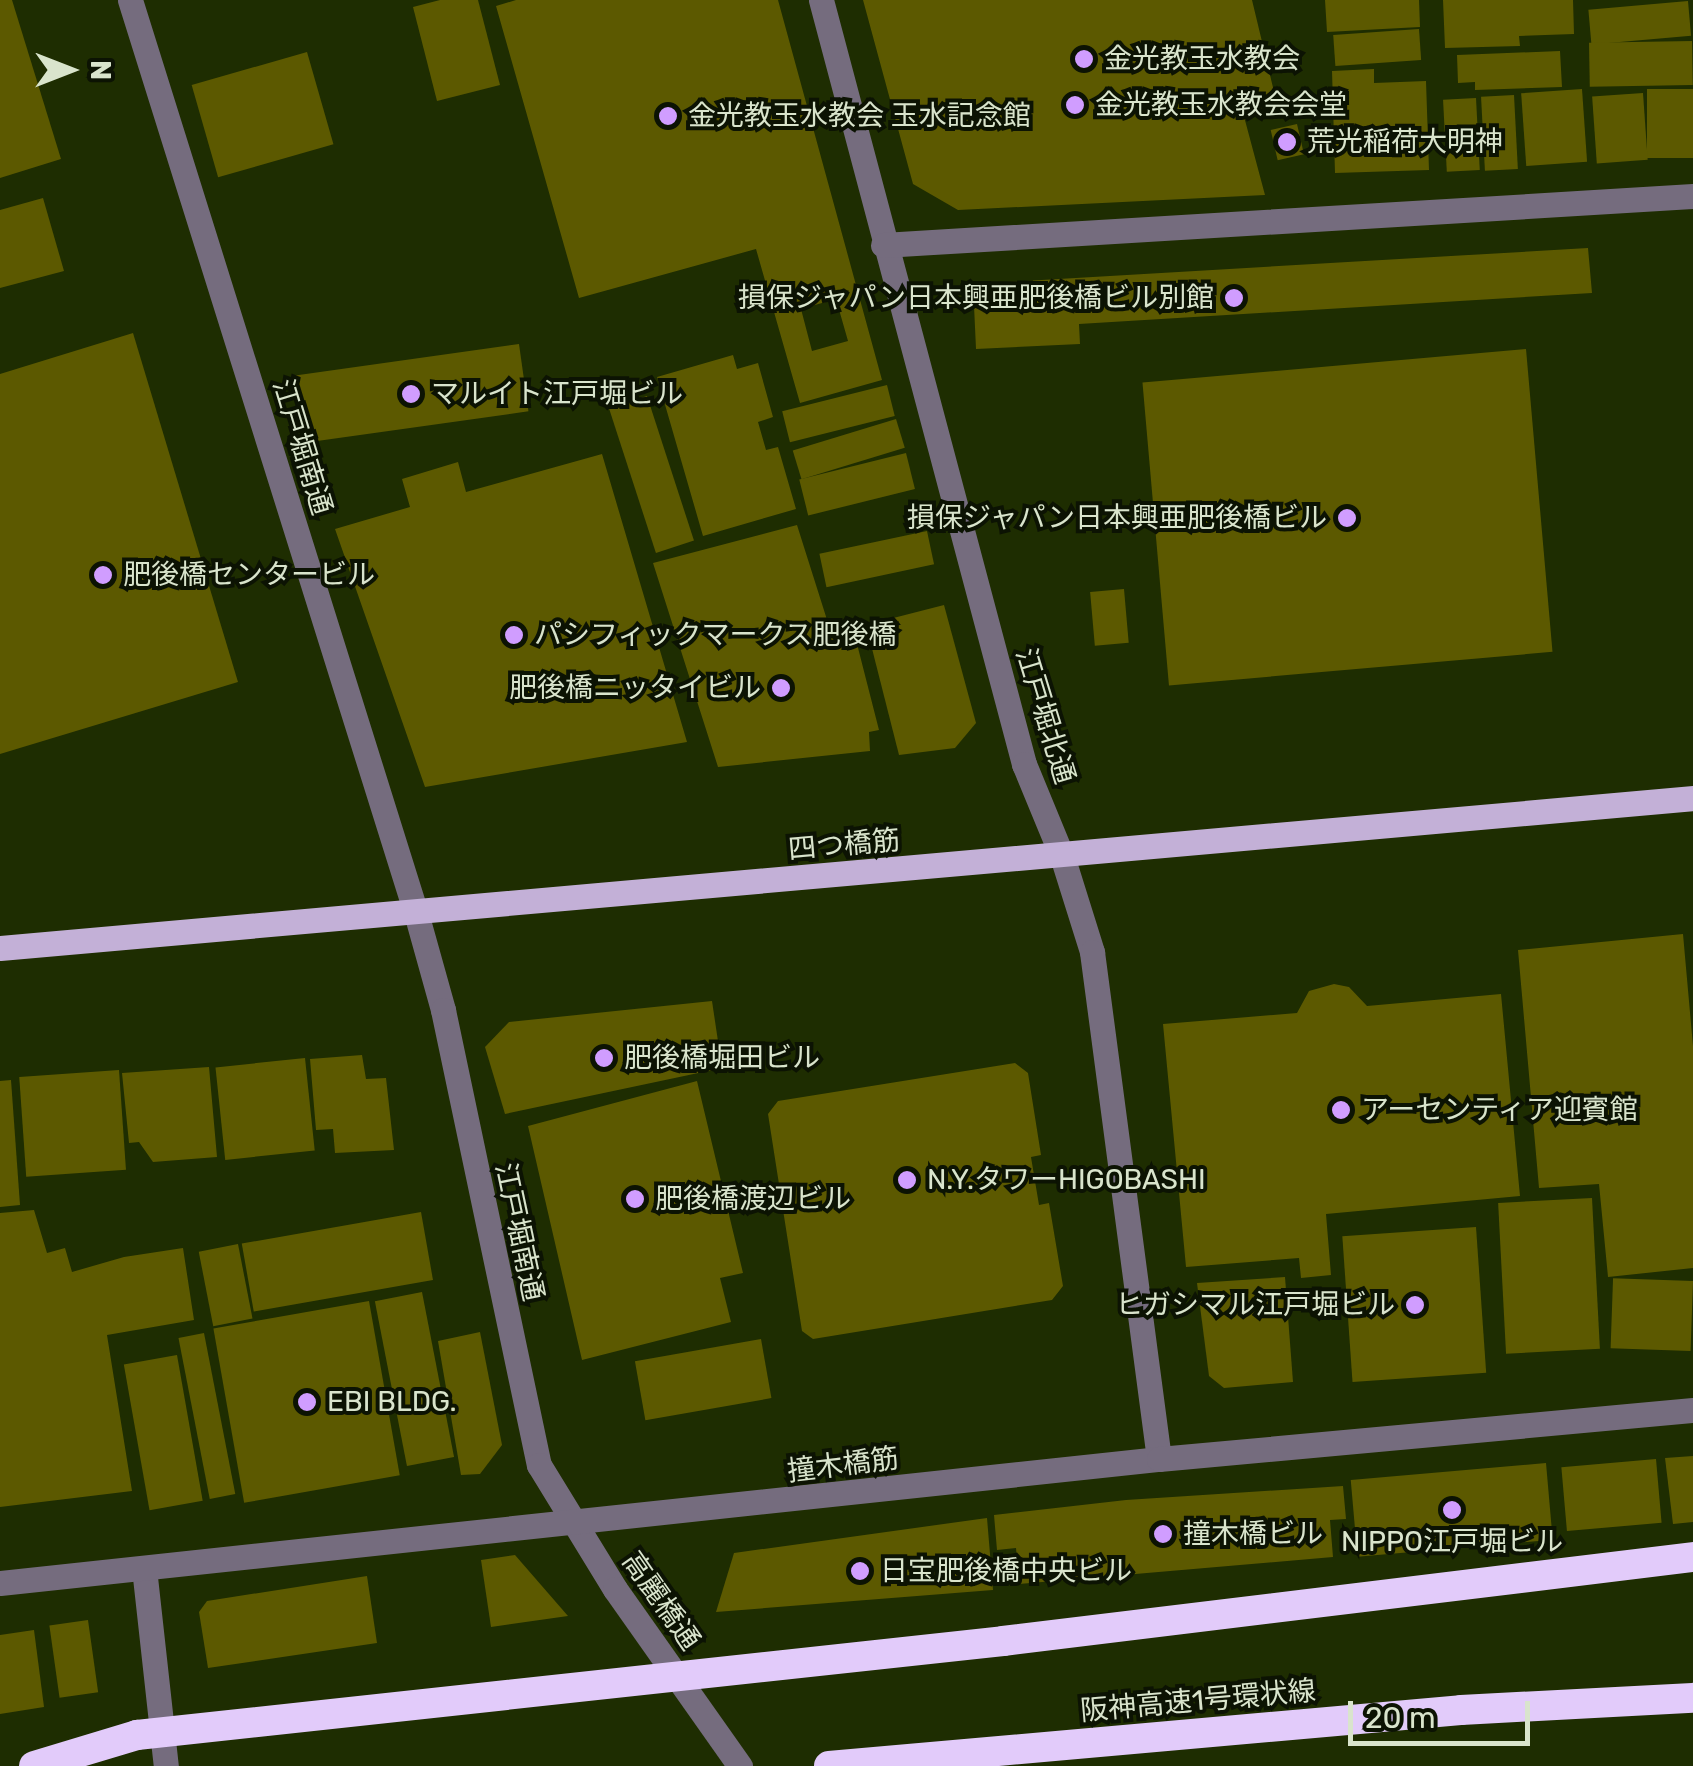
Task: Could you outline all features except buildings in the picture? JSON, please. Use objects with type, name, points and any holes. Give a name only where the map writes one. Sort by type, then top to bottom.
[{"type":"highway","points":[[34,1766],[136,1734],[983,1643],[1693,1557]]},
{"type":"highway","points":[[1461,1710],[1693,1677]]},
{"type":"highway","name":"阪神高速1号環状線","points":[[829,1766],[1461,1710],[1693,1698]]},
{"type":"main road","name":"四つ橋筋","points":[[0,948],[1693,798]]},
{"type":"street","name":"江戸堀南通","points":[[130,0],[416,913],[442,1010],[539,1465]]},
{"type":"street","name":"江戸堀北通","points":[[821,0],[1024,764],[1062,856],[1092,952],[1159,1459]]},
{"type":"street","points":[[883,245],[1693,196]]},
{"type":"street","name":"撞木橋筋","points":[[0,1584],[1159,1459],[1693,1410]]},
{"type":"street","name":"高麗橋通","points":[[539,1465],[572,1524],[740,1766]]},
{"type":"street","points":[[144,1568],[166,1766]]},
{"type":"place","name":"金光教玉水教会","points":[[1084,59]]},
{"type":"place","name":"金光教玉水教会会堂","points":[[1075,105]]},
{"type":"place","name":"金光教玉水教会 玉水記念館","points":[[668,116]]},
{"type":"place","name":"荒光稲荷大明神","points":[[1287,142]]},
{"type":"place","name":"損保ジャパン日本興亜肥後橋ビル別館","points":[[1234,298]]},
{"type":"place","name":"マルイト江戸堀ビル","points":[[411,394]]},
{"type":"place","name":"損保ジャパン日本興亜肥後橋ビル","points":[[1347,518]]},
{"type":"place","name":"肥後橋センタービル","points":[[103,575]]},
{"type":"place","name":"パシフィックマークス肥後橋","points":[[514,635]]},
{"type":"place","name":"肥後橋ニッタイビル","points":[[781,688]]},
{"type":"place","name":"肥後橋堀田ビル","points":[[604,1058]]},
{"type":"place","name":"アーセンティア迎賓館","points":[[1341,1110]]},
{"type":"place","name":"N.Y.タワーHIGOBASHI","points":[[907,1180]]},
{"type":"place","name":"肥後橋渡辺ビル","points":[[635,1199]]},
{"type":"place","name":"ヒガシマル江戸堀ビル","points":[[1415,1305]]},
{"type":"place","name":"EBI BLDG.","points":[[307,1402]]},
{"type":"place","name":"NIPPO江戸堀ビル","points":[[1452,1510]]},
{"type":"place","name":"撞木橋ビル","points":[[1163,1534]]},
{"type":"place","name":"日宝肥後橋中央ビル","points":[[860,1571]]}]
